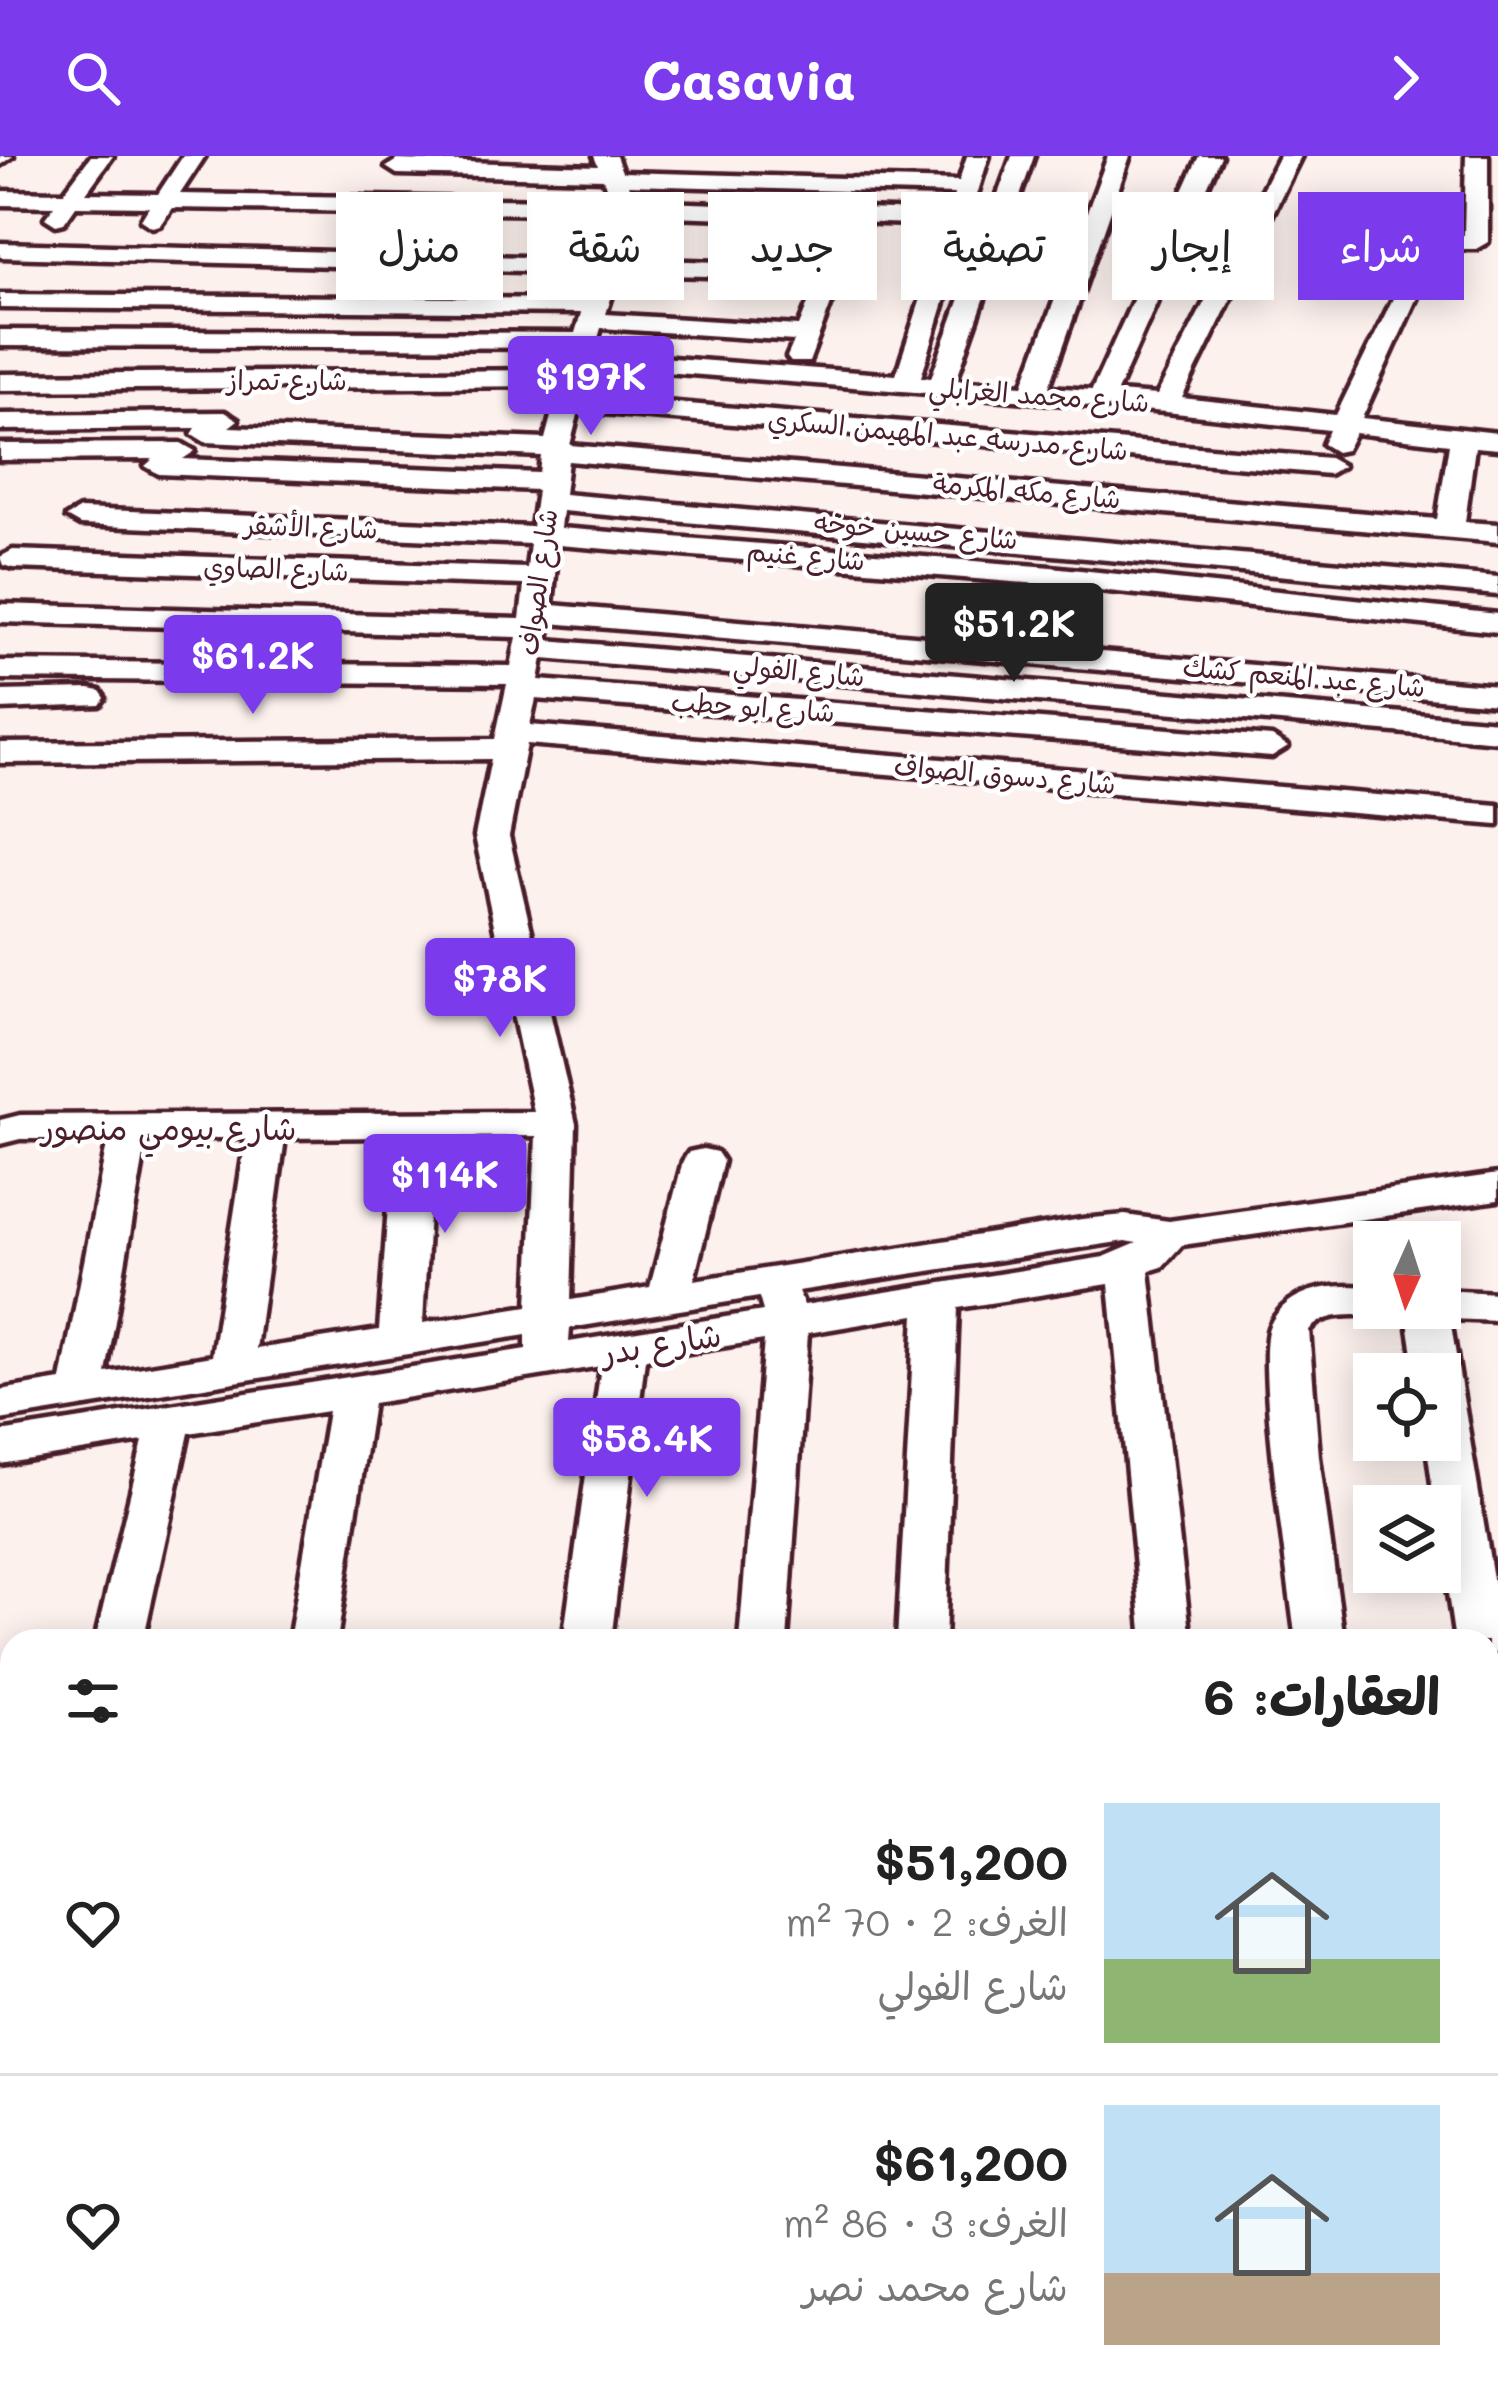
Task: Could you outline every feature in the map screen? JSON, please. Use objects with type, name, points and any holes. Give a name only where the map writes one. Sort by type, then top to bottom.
[{"type":"street","points":[[7,278],[34,251],[102,156]]},
{"type":"street","points":[[181,156],[194,156]]},
{"type":"street","points":[[52,382],[131,253],[159,227],[164,202],[194,156]]},
{"type":"street","points":[[941,387],[1023,156]]},
{"type":"street","points":[[1033,394],[1119,156]]},
{"type":"street","points":[[1101,399],[1210,156]]},
{"type":"street","points":[[1166,404],[1290,156]]},
{"type":"street","points":[[1315,514],[1343,422],[1431,242],[1476,242],[1477,156]]},
{"type":"street","points":[[363,192],[388,184],[399,162],[610,169],[969,168]]},
{"type":"street","points":[[0,198],[336,205]]},
{"type":"street","points":[[684,228],[901,221]]},
{"type":"street","points":[[0,250],[336,259]]},
{"type":"street","points":[[7,278],[114,280],[586,340]]},
{"type":"street","points":[[0,301],[99,302],[586,340],[708,289]]},
{"type":"street","points":[[463,300],[586,340]]},
{"type":"street","name":"شارع الصواف","points":[[546,1339],[556,1124],[492,836],[528,657],[556,450],[599,300]]},
{"type":"street","points":[[793,375],[821,300]]},
{"type":"street","points":[[906,384],[932,300]]},
{"type":"street","points":[[0,338],[586,340],[808,334]]},
{"type":"street","name":"شارع محمد الغرابلي","points":[[586,340],[793,375],[1166,404],[1498,441]]},
{"type":"street","name":"شارع تمراز","points":[[0,382],[262,387],[586,340]]},
{"type":"street","name":"شارع مدرسه عبد المهيمن السكري","points":[[586,340],[1329,466]]},
{"type":"street","points":[[6,562],[150,472],[262,387]]},
{"type":"street","name":"شارع مكه المكرمة","points":[[0,422],[215,427],[556,450],[1498,533]]},
{"type":"street","points":[[1450,528],[1463,436]]},
{"type":"street","name":"شارع حسين خوخه","points":[[0,452],[150,472],[549,491],[1498,586]]},
{"type":"street","name":"شارع الأشقر","points":[[80,517],[542,535]]},
{"type":"street","name":"شارع غنيم","points":[[542,535],[1051,576],[1498,623]]},
{"type":"street","name":"شارع الصاوي","points":[[6,562],[539,577]]},
{"type":"street","points":[[0,614],[528,657]]},
{"type":"street","points":[[0,670],[528,657]]},
{"type":"street","points":[[0,700],[528,657]]},
{"type":"street","name":"شارع عبد المنعم كشك","points":[[528,657],[1498,695]]},
{"type":"street","name":"شارع الفولي","points":[[528,657],[1270,709],[1498,731]]},
{"type":"street","name":"شارع ابو حطب","points":[[528,657],[1272,747]]},
{"type":"street","points":[[1270,709],[1275,797]]},
{"type":"street","name":"شارع دسوق الصواف","points":[[0,753],[509,741],[1498,815]]},
{"type":"street","name":"شارع بيومي منصور","points":[[0,1132],[20,1127],[556,1124]]},
{"type":"street","points":[[400,1341],[414,1125]]},
{"type":"street","points":[[81,1392],[130,1126]]},
{"type":"street","points":[[232,1368],[267,1126]]},
{"type":"street","points":[[668,1299],[704,1161]]},
{"type":"street","name":"شارع بدر","points":[[0,1405],[400,1341],[546,1339],[626,1347],[782,1301],[1103,1228],[1169,1234],[1498,1187]]},
{"type":"street","name":"شارع بدر","points":[[0,1448],[353,1390],[546,1339],[668,1299],[937,1297],[1128,1266],[1148,1257],[1169,1234]]},
{"type":"street","points":[[1128,1266],[1166,1629]]},
{"type":"street","points":[[922,1629],[937,1297]]},
{"type":"street","points":[[764,1629],[782,1301]]},
{"type":"street","points":[[1319,1629],[1296,1457],[1288,1330],[1297,1313],[1311,1304],[1353,1302]]},
{"type":"street","points":[[1461,1305],[1498,1307]]},
{"type":"street","points":[[589,1629],[626,1347]]},
{"type":"street","points":[[315,1629],[353,1390]]},
{"type":"street","points":[[122,1629],[170,1420]]},
{"type":"street","points":[[1451,1461],[1477,1629]]}]
